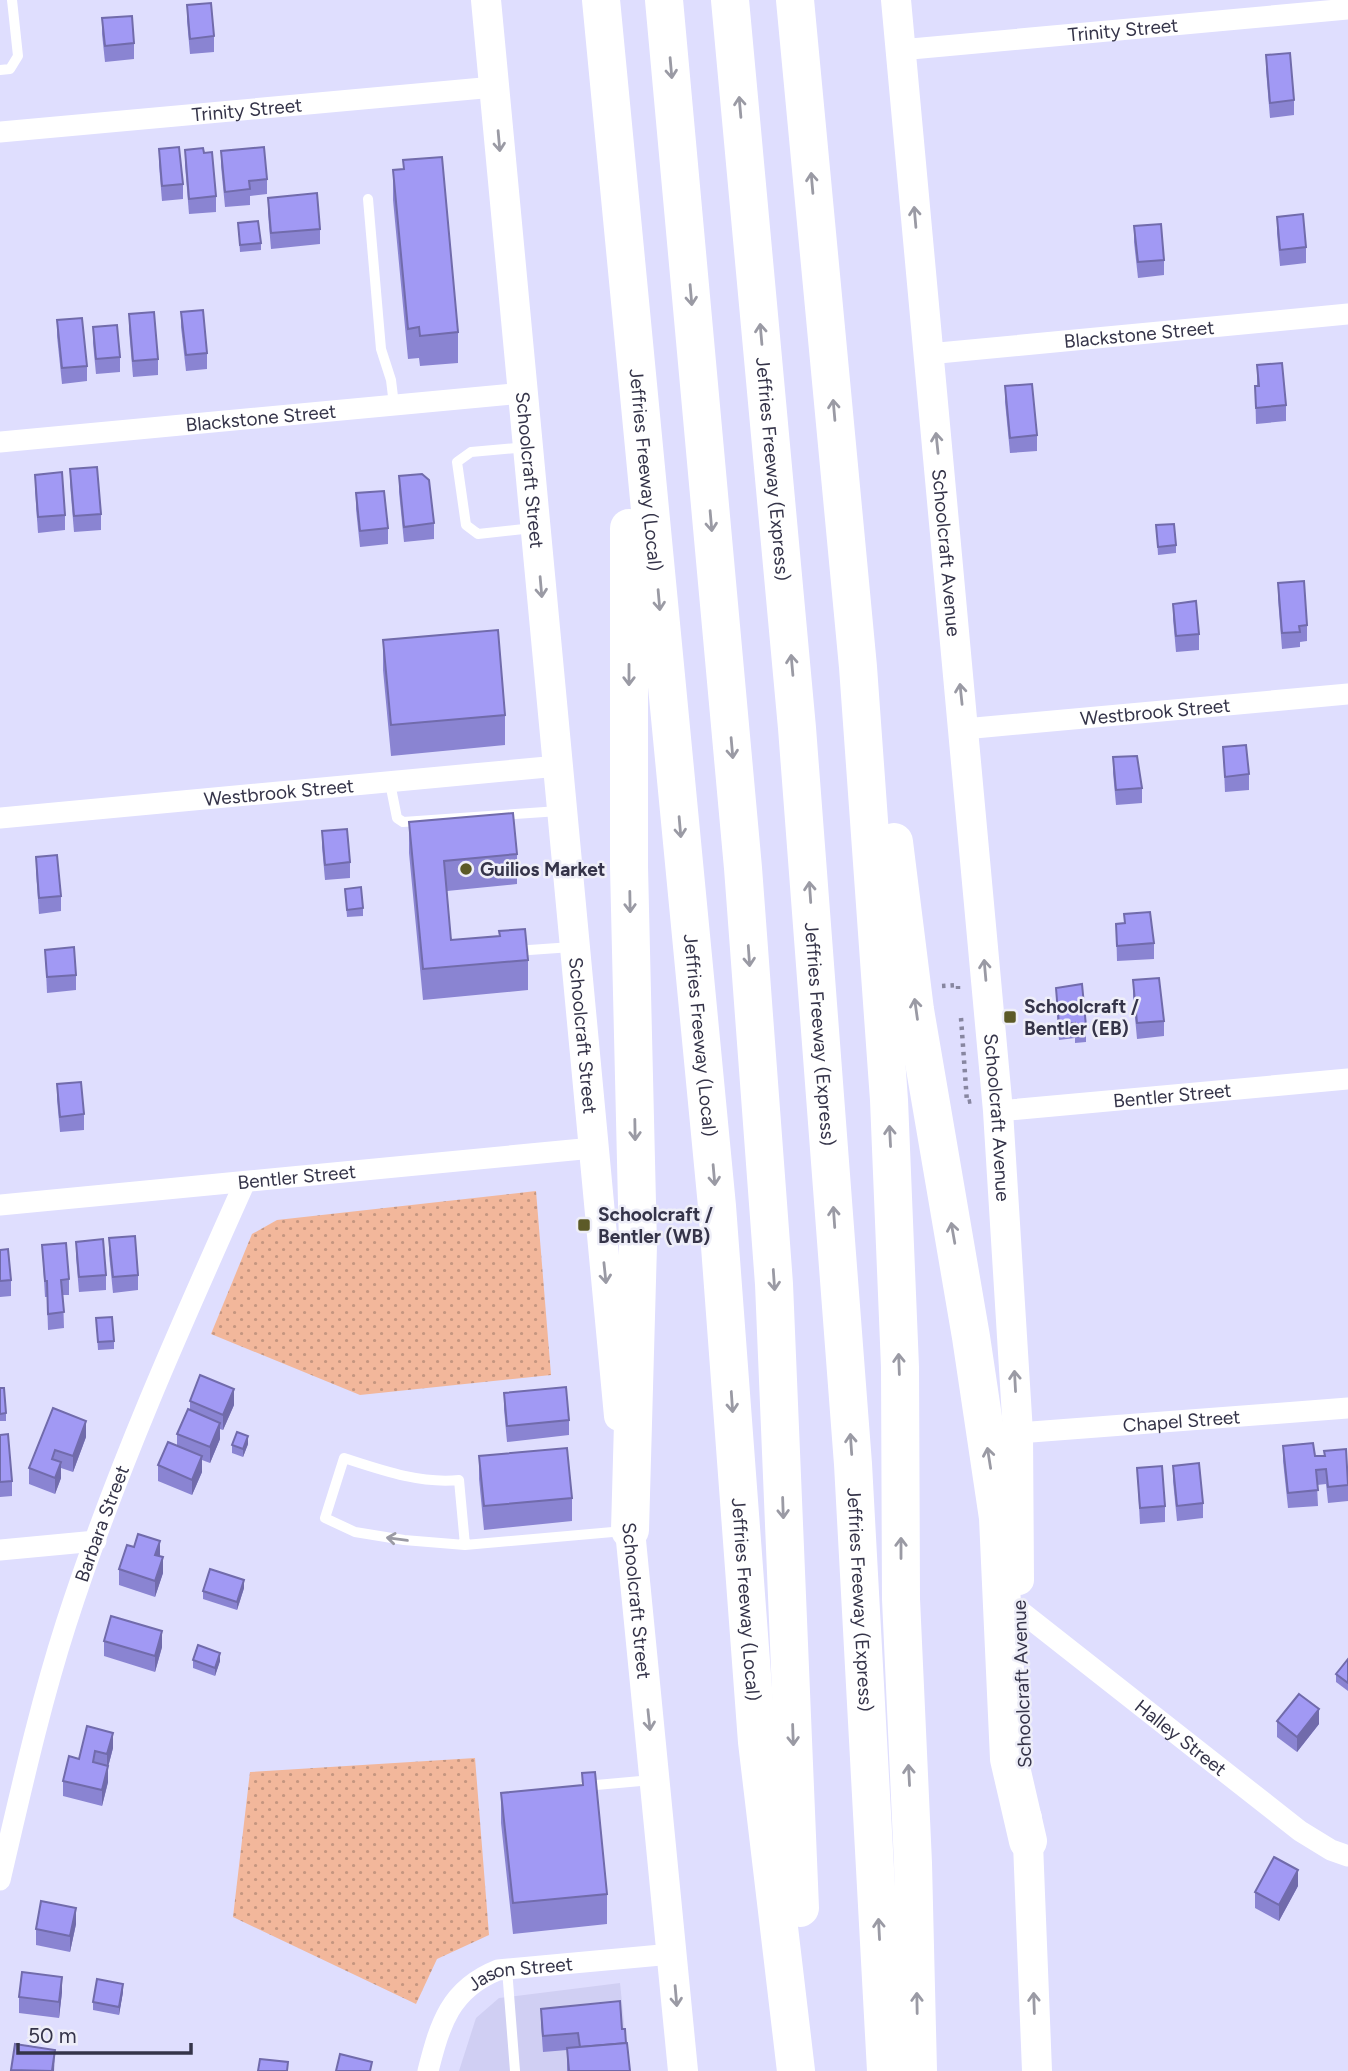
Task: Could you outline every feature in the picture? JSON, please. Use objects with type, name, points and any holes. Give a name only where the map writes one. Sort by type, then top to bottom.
[{"type":"highway","points":[[664,0],[743,867],[774,1284],[807,2071]]},
{"type":"highway","name":"Jeffries Freeway (Express)","points":[[730,0],[800,755],[853,1464],[887,2071]]},
{"type":"highway","points":[[795,0],[862,721],[889,1100],[900,1367],[901,1599],[913,1863],[918,2071]]},
{"type":"highway","points":[[602,10],[597,123],[630,534],[629,867],[638,1245],[631,1531]]},
{"type":"highway","name":"Jeffries Freeway (Local)","points":[[602,10],[716,1192],[757,1742],[796,2071]]},
{"type":"highway","points":[[840,478],[869,637],[915,1010],[971,1337],[998,1518],[1009,1759],[1028,1841]]},
{"type":"main road","name":"Schoolcraft Street","points":[[486,0],[593,1148],[683,2071]]},
{"type":"main road","name":"Schoolcraft Avenue","points":[[896,0],[998,1111],[1018,1433],[1019,1610],[1037,2071]]},
{"type":"street","name":"Trinity Street","points":[[900,50],[1348,9]]},
{"type":"street","name":"Trinity Street","points":[[0,132],[494,87]]},
{"type":"street","name":"Blackstone Street","points":[[928,354],[1348,314]]},
{"type":"street","name":"Blackstone Street","points":[[0,442],[523,393]]},
{"type":"street","name":"Westbrook Street","points":[[964,729],[1348,694]]},
{"type":"street","name":"Westbrook Street","points":[[0,818],[558,766]]},
{"type":"street","name":"Bentler Street","points":[[998,1111],[1348,1079]]},
{"type":"street","name":"Bentler Street","points":[[0,1205],[593,1148]]},
{"type":"street","name":"Barbara Street","points":[[0,1880],[42,1705],[66,1623],[122,1468],[165,1362],[245,1182]]},
{"type":"street","name":"Chapel Street","points":[[1018,1433],[1348,1408]]},
{"type":"street","points":[[0,1550],[96,1541]]},
{"type":"street","name":"Halley Street","points":[[1019,1610],[1300,1831],[1331,1850],[1348,1856]]},
{"type":"street","name":"Jason Street","points":[[428,2071],[444,2018],[462,1991],[481,1977],[498,1970],[672,1954]]},
{"type":"lane","points":[[0,70],[9,69],[18,56],[12,0]]},
{"type":"lane","points":[[368,199],[381,349],[391,380],[394,405]]},
{"type":"lane","points":[[528,447],[471,452],[457,462],[466,525],[478,534],[535,528]]},
{"type":"lane","points":[[390,783],[397,818],[403,822],[562,810]]},
{"type":"lane","points":[[506,951],[575,947]]},
{"type":"lane","points":[[465,1545],[459,1480],[441,1481],[390,1473],[344,1458],[325,1518],[355,1532],[404,1540],[465,1545],[631,1531]]},
{"type":"lane","points":[[579,1786],[655,1780]]},
{"type":"lane","points":[[507,1969],[515,2071]]},
{"type":"shaded area","points":[[536,1191],[551,1375],[360,1395],[211,1334],[252,1234],[277,1220]]},
{"type":"shaded area","points":[[475,1758],[489,1935],[437,1959],[416,2004],[233,1917],[250,1772]]},
{"type":"shaded area","points":[[620,1983],[629,2071],[459,2071],[476,2018],[499,1998]]},
{"type":"building","points":[[211,3],[214,36],[190,39],[187,5]]},
{"type":"building","points":[[132,16],[134,43],[105,46],[102,18]]},
{"type":"building","points":[[1290,53],[1294,100],[1270,103],[1266,55]]},
{"type":"building","points":[[179,147],[183,184],[162,186],[159,149]]},
{"type":"building","points":[[264,147],[267,179],[249,181],[250,189],[225,192],[221,151]]},
{"type":"building","points":[[203,148],[204,153],[212,152],[216,196],[189,199],[185,150]]},
{"type":"building","points":[[442,157],[458,332],[420,336],[419,327],[408,329],[393,170],[404,169],[403,160]]},
{"type":"building","points":[[317,193],[320,229],[271,233],[268,198]]},
{"type":"building","points":[[1303,214],[1306,247],[1280,250],[1277,217]]},
{"type":"building","points":[[258,221],[261,243],[240,245],[238,223]]},
{"type":"building","points":[[1161,224],[1164,260],[1138,262],[1134,226]]},
{"type":"building","points":[[203,310],[207,353],[186,355],[181,312]]},
{"type":"building","points":[[154,312],[158,359],[133,361],[129,314]]},
{"type":"building","points":[[82,318],[87,366],[62,368],[57,320]]},
{"type":"building","points":[[117,325],[120,357],[96,359],[93,327]]},
{"type":"building","points":[[1282,363],[1286,405],[1256,408],[1255,386],[1259,386],[1257,365]]},
{"type":"building","points":[[1032,384],[1037,435],[1010,438],[1005,386]]},
{"type":"building","points":[[97,467],[101,514],[74,516],[70,469]]},
{"type":"building","points":[[62,472],[65,515],[38,517],[35,475]]},
{"type":"building","points":[[422,474],[429,480],[434,523],[404,527],[399,476]]},
{"type":"building","points":[[384,491],[388,528],[360,531],[356,493]]},
{"type":"building","points":[[1174,524],[1176,545],[1158,547],[1156,525]]},
{"type":"building","points":[[1304,581],[1307,625],[1299,626],[1300,632],[1282,633],[1278,583]]},
{"type":"building","points":[[1196,601],[1199,634],[1176,636],[1173,604]]},
{"type":"building","points":[[498,630],[505,715],[391,725],[383,640]]},
{"type":"building","points":[[1246,745],[1249,774],[1225,777],[1223,747]]},
{"type":"building","points":[[1137,756],[1142,788],[1116,790],[1113,757]]},
{"type":"building","points":[[513,813],[517,854],[444,861],[451,940],[500,936],[499,931],[525,929],[528,960],[423,969],[409,822]]},
{"type":"building","points":[[347,829],[350,862],[325,865],[322,831]]},
{"type":"building","points":[[57,855],[61,896],[39,898],[36,857]]},
{"type":"building","points":[[361,887],[363,908],[347,910],[345,889]]},
{"type":"building","points":[[1150,912],[1154,943],[1117,946],[1116,924],[1125,923],[1124,914]]},
{"type":"building","points":[[74,947],[76,975],[47,977],[45,950]]},
{"type":"building","points":[[1159,978],[1164,1021],[1137,1023],[1133,980]]},
{"type":"building","points":[[1082,984],[1086,1026],[1075,1027],[1075,1023],[1059,1025],[1056,988]]},
{"type":"building","points":[[81,1082],[84,1114],[60,1117],[57,1084]]},
{"type":"building","points":[[135,1236],[138,1275],[113,1277],[109,1238]]},
{"type":"building","points":[[103,1239],[106,1275],[79,1277],[76,1242]]},
{"type":"building","points":[[66,1243],[69,1279],[61,1280],[64,1312],[48,1314],[42,1245]]},
{"type":"building","points":[[8,1249],[11,1280],[0,1281],[0,1250]]},
{"type":"building","points":[[112,1317],[114,1341],[98,1342],[96,1318]]},
{"type":"building","points":[[200,1375],[234,1389],[223,1415],[190,1401]]},
{"type":"building","points":[[566,1387],[569,1420],[507,1426],[504,1393]]},
{"type":"building","points":[[0,1388],[4,1388],[6,1413],[0,1414]]},
{"type":"building","points":[[53,1408],[86,1421],[73,1456],[55,1450],[52,1459],[61,1462],[55,1478],[29,1468]]},
{"type":"building","points":[[188,1409],[220,1423],[210,1447],[177,1434]]},
{"type":"building","points":[[237,1432],[248,1436],[243,1449],[232,1445]]},
{"type":"building","points":[[8,1434],[12,1481],[0,1482],[0,1435]]},
{"type":"building","points":[[168,1442],[202,1456],[192,1480],[158,1465]]},
{"type":"building","points":[[1313,1443],[1315,1456],[1325,1456],[1324,1451],[1346,1449],[1348,1485],[1328,1487],[1326,1469],[1316,1470],[1318,1490],[1288,1493],[1283,1446]]},
{"type":"building","points":[[567,1448],[572,1498],[484,1506],[479,1456]]},
{"type":"building","points":[[1199,1463],[1203,1503],[1177,1506],[1173,1466]]},
{"type":"building","points":[[1162,1466],[1165,1506],[1140,1508],[1137,1468]]},
{"type":"building","points":[[138,1534],[160,1541],[155,1555],[163,1557],[155,1581],[119,1569],[127,1545],[134,1547]]},
{"type":"building","points":[[210,1569],[244,1580],[237,1602],[203,1591]]},
{"type":"building","points":[[111,1616],[162,1631],[155,1656],[104,1641]]},
{"type":"building","points":[[198,1645],[220,1653],[215,1668],[193,1660]]},
{"type":"building","points":[[1348,1659],[1348,1683],[1336,1674]]},
{"type":"building","points":[[1299,1694],[1319,1709],[1297,1737],[1277,1721]]},
{"type":"building","points":[[87,1726],[113,1733],[107,1754],[95,1751],[93,1762],[108,1766],[102,1790],[63,1781],[69,1756],[79,1759]]},
{"type":"building","points":[[595,1772],[607,1894],[513,1903],[501,1793],[583,1785],[582,1773]]},
{"type":"building","points":[[1274,1857],[1298,1870],[1279,1905],[1255,1892]]},
{"type":"building","points":[[41,1901],[76,1908],[70,1936],[36,1929]]},
{"type":"building","points":[[22,1972],[62,1977],[59,2002],[19,1997]]},
{"type":"building","points":[[97,1979],[123,1984],[119,2007],[93,2002]]},
{"type":"building","points":[[620,2001],[626,2043],[580,2047],[578,2033],[543,2036],[541,2009]]},
{"type":"building","points":[[627,2043],[630,2071],[569,2071],[567,2048]]},
{"type":"building","points":[[15,2044],[55,2050],[52,2071],[11,2070]]},
{"type":"building","points":[[340,2054],[372,2062],[370,2071],[336,2071]]},
{"type":"building","points":[[260,2059],[288,2062],[287,2071],[258,2071]]},
{"type":"place","name":"Guilios Market","points":[[466,869]]},
{"type":"place","name":"Schoolcraft / Bentler (EB)","points":[[1010,1017]]},
{"type":"place","name":"Schoolcraft / Bentler (WB)","points":[[584,1225]]}]
